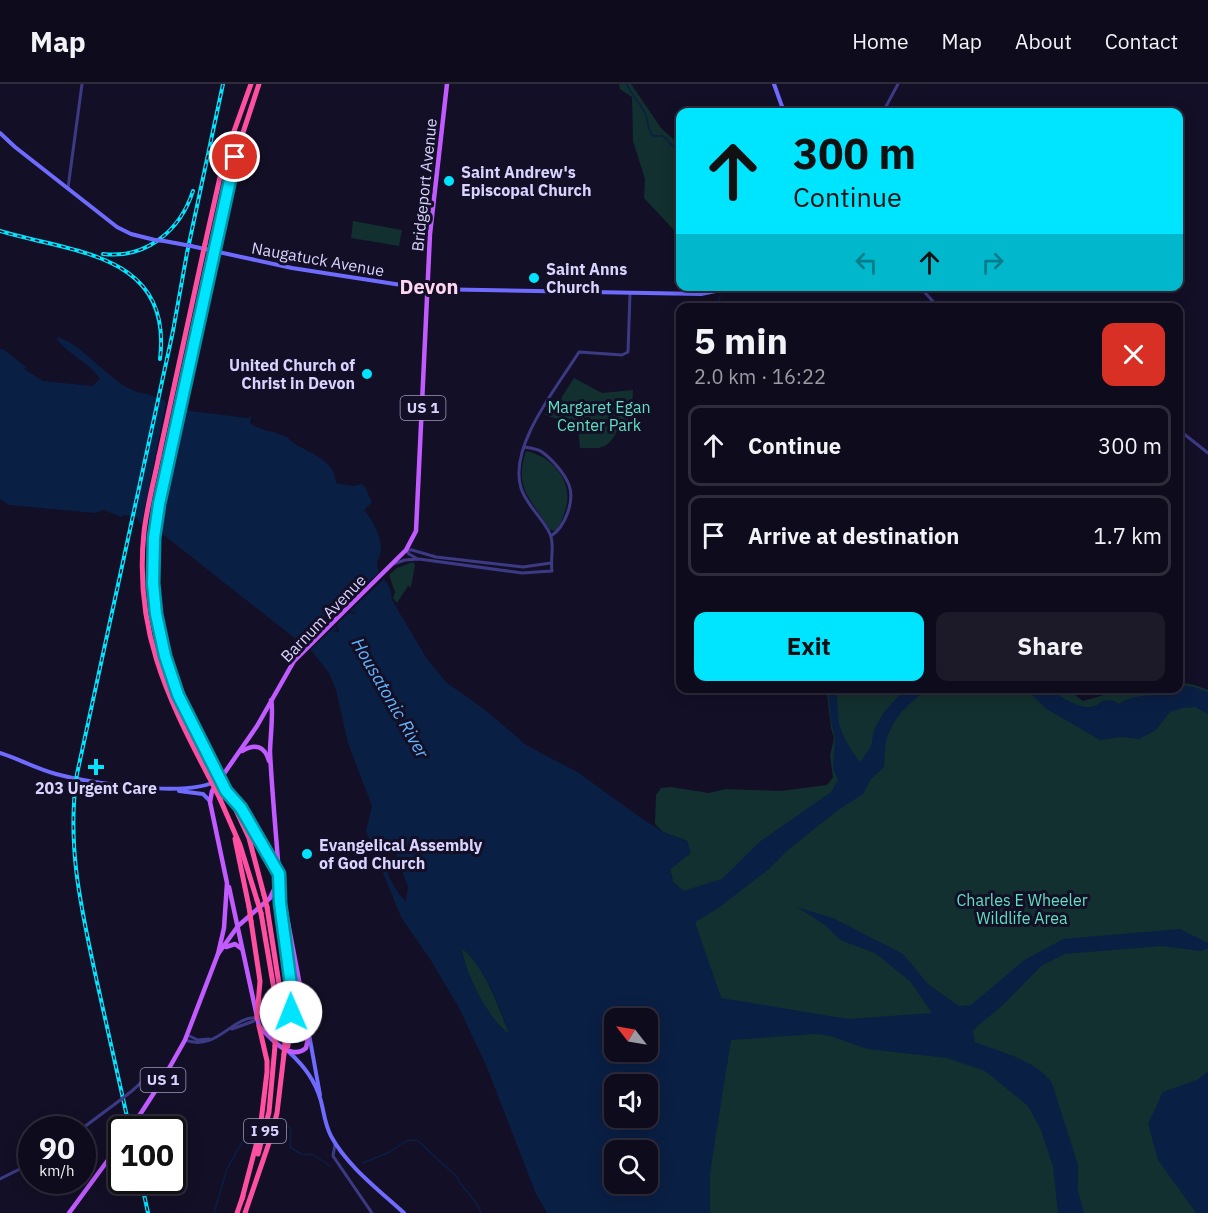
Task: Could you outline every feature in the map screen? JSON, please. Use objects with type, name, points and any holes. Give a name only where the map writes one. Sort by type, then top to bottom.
[{"type":"highway","name":"I 95","points":[[237,1213],[255,1166],[269,1112],[275,1046],[276,1001],[261,913],[232,826],[160,675],[151,643],[142,575],[144,535],[149,503],[205,244],[223,163],[251,84]]},
{"type":"highway","name":"I 95","points":[[245,1213],[270,1140],[281,1083],[286,1050],[282,1004],[267,908],[249,838],[180,699],[170,672],[155,605],[153,572],[154,534],[215,246],[237,149],[259,84]]},
{"type":"highway","points":[[226,791],[241,808],[279,876],[280,903],[292,993],[286,1050]]},
{"type":"highway","points":[[232,826],[249,907],[260,979],[257,1018]]},
{"type":"highway","points":[[242,1199],[260,1130],[267,1072],[267,1061],[259,1026]]},
{"type":"main road","name":"Bridgeport Avenue","points":[[391,566],[415,536],[418,516],[431,223],[447,84]]},
{"type":"main road","points":[[774,84],[783,108]]},
{"type":"main road","name":"Naugatuck Avenue","points":[[0,133],[122,230],[155,240],[292,268],[427,289],[701,294],[716,291]]},
{"type":"main road","name":"Barnum Avenue","points":[[210,802],[212,791],[240,752],[291,665],[391,566]]},
{"type":"main road","name":"US 1","points":[[218,954],[238,926],[250,919],[272,896],[279,876],[271,767],[270,726],[273,706],[271,700]]},
{"type":"main road","points":[[240,752],[250,747],[260,747],[266,753],[271,767]]},
{"type":"main road","points":[[0,753],[66,777],[203,794],[210,802]]},
{"type":"main road","points":[[176,790],[205,787],[222,777]]},
{"type":"main road","name":"US 1","points":[[140,1116],[164,1079],[186,1037],[218,954],[226,914],[227,883],[210,802]]},
{"type":"main road","points":[[279,876],[320,1084],[325,1122],[340,1149],[404,1213]]},
{"type":"main road","points":[[227,883],[238,916],[250,919]]},
{"type":"main road","points":[[230,890],[259,1026],[309,1074],[321,1101]]},
{"type":"main road","points":[[224,948],[233,944],[243,951]]},
{"type":"main road","points":[[286,1050],[296,1053],[304,1050],[309,1033]]},
{"type":"main road","points":[[69,1213],[108,1159]]},
{"type":"street","points":[[68,189],[82,84]]},
{"type":"street","points":[[886,108],[897,84]]},
{"type":"street","points":[[924,291],[934,303]]},
{"type":"street","points":[[391,566],[405,560],[419,559],[528,573],[552,571],[551,536],[521,487],[518,472],[524,447],[530,430],[579,352],[627,354],[630,293]]},
{"type":"street","points":[[1183,433],[1208,453]]},
{"type":"street","points":[[524,447],[542,451],[561,472],[570,488],[564,524],[551,536]]},
{"type":"street","points":[[406,550],[410,555],[419,559]]},
{"type":"street","points":[[406,550],[436,556],[528,567],[550,563]]},
{"type":"street","points":[[528,567],[528,573]]},
{"type":"street","points":[[186,1037],[197,1043],[210,1040],[246,1020],[257,1018]]},
{"type":"street","points":[[96,1118],[151,1076],[164,1079]]},
{"type":"street","points":[[336,1143],[332,1152],[334,1157],[372,1213]]},
{"type":"street","points":[[334,1157],[340,1149]]},
{"type":"street","points":[[0,1179],[18,1170]]},
{"type":"green space","points":[[619,84],[631,84],[661,128],[676,142],[676,234],[644,198],[645,179],[633,141],[632,97],[620,89]]},
{"type":"green space","points":[[353,221],[402,230],[399,246],[351,238]]},
{"type":"green space","name":"Margaret Egan Center Park","points":[[574,378],[602,393],[633,390],[632,411],[629,412],[631,426],[617,431],[610,442],[602,447],[580,448],[578,426],[545,415],[553,400],[560,400]]},
{"type":"green space","points":[[526,451],[546,459],[554,466],[565,483],[567,503],[562,521],[555,531],[550,530],[526,494],[522,475]]},
{"type":"green space","points":[[413,562],[415,565],[411,587],[408,586],[397,603],[393,598],[395,592],[389,575],[397,568]]},
{"type":"green space","name":"Charles E Wheeler Wildlife Area","points":[[1183,683],[1208,690],[1208,1213],[710,1213],[710,1173],[721,998],[683,891],[673,882],[670,869],[690,853],[687,841],[663,832],[655,824],[656,795],[661,788],[671,787],[709,793],[726,789],[780,791],[827,785],[833,777],[830,756],[834,738],[826,693],[1075,693],[1083,701],[1111,693],[1183,693]]},
{"type":"green space","points":[[461,947],[485,977],[510,1035],[493,1018],[479,996]]},
{"type":"water","name":"Housatonic River","points":[[58,337],[70,342],[113,378],[135,391],[191,411],[247,418],[251,416],[250,423],[254,426],[287,437],[326,462],[331,467],[336,483],[354,486],[362,484],[372,502],[364,510],[370,517],[381,543],[378,570],[388,584],[392,600],[427,659],[447,683],[484,709],[526,745],[579,773],[663,832],[687,841],[691,853],[670,869],[673,882],[683,891],[722,879],[758,843],[831,792],[838,780],[833,768],[835,738],[828,693],[836,693],[840,728],[860,762],[871,746],[874,730],[884,712],[901,693],[924,693],[900,714],[890,730],[884,767],[871,779],[863,794],[838,810],[788,850],[769,869],[717,909],[695,922],[721,998],[848,1019],[932,1013],[910,981],[875,953],[840,940],[825,925],[797,907],[835,919],[903,954],[928,984],[959,1006],[971,1005],[1023,961],[1063,939],[1180,929],[1208,943],[1208,948],[1201,951],[1161,946],[1065,954],[1041,966],[1003,1005],[973,1030],[975,1042],[1006,1053],[1037,1068],[1052,1083],[1078,1165],[1078,1191],[1084,1213],[1058,1213],[1053,1167],[1041,1130],[1028,1106],[985,1071],[947,1058],[868,1049],[817,1034],[731,1040],[710,1173],[710,1213],[547,1213],[536,1194],[486,1065],[458,1006],[401,917],[366,831],[372,806],[348,743],[336,690],[329,673],[304,641],[297,640],[160,532],[140,523],[136,517],[125,515],[121,517],[104,510],[95,513],[9,505],[0,499],[0,349],[43,381],[92,386],[100,379],[57,339]],"holes":[[[388,840],[391,840],[408,887],[406,901],[391,881],[385,864],[385,847]],[[462,948],[470,956],[496,999],[509,1034],[494,1018],[479,995],[467,970]]]},
{"type":"water","points":[[1183,686],[1208,692],[1208,714],[1195,707],[1183,708],[1170,712],[1156,730],[1139,739],[1120,737],[1100,740],[1045,708],[1030,693],[1054,693],[1074,704],[1089,707],[1096,706],[1102,701],[1112,700],[1119,704],[1133,698],[1183,693]]},
{"type":"water","points":[[1208,1071],[1208,1213],[1196,1213],[1158,1160],[1148,1124],[1163,1092],[1197,1080]]},
{"type":"pier","points":[[167,398],[185,406],[159,535],[141,527]]},
{"type":"pier","points":[[382,569],[387,576],[350,611],[355,613],[355,609],[356,614],[349,613],[337,624],[339,632],[333,631],[337,630],[336,626],[308,652],[303,645],[330,620],[326,618],[325,622],[324,617],[331,618],[343,607],[342,599],[348,600],[343,601],[345,605]]},
{"type":"waterway","points":[[627,84],[645,113],[653,136],[663,136],[676,149]]},
{"type":"waterway","points":[[717,303],[721,295]]},
{"type":"waterway","points":[[214,1213],[227,1169],[255,1119]]},
{"type":"waterway","points":[[287,1126],[291,1129],[290,1147],[301,1154],[314,1155],[330,1166]]},
{"type":"waterway","points":[[363,1163],[388,1153],[406,1141],[417,1140],[457,1177],[481,1213]]},
{"type":"railway","points":[[127,1116],[81,904],[73,827],[74,801],[77,774],[173,331],[223,84]]},
{"type":"railway","points":[[103,254],[133,252],[159,239],[180,218],[193,191]]},
{"type":"railway","points":[[0,231],[86,253],[112,264],[134,278],[151,297],[160,324],[160,359]]},
{"type":"railway","points":[[144,1194],[148,1213]]},
{"type":"place","name":"Saint Andrew's Episcopal Church","points":[[449,181]]},
{"type":"place","name":"Saint Anns Church","points":[[534,278]]},
{"type":"place","name":"United Church of Christ in Devon","points":[[367,374]]},
{"type":"place","name":"203 Urgent Care","points":[[96,767]]},
{"type":"place","name":"Evangelical Assembly of God Church","points":[[307,854]]},
{"type":"district","name":"Devon","points":[[429,287]]},
{"type":"route","points":[[235,157],[159,504],[154,538],[153,588],[161,639],[178,695],[226,791],[241,808],[279,874],[280,903],[292,993],[291,1012]]}]
